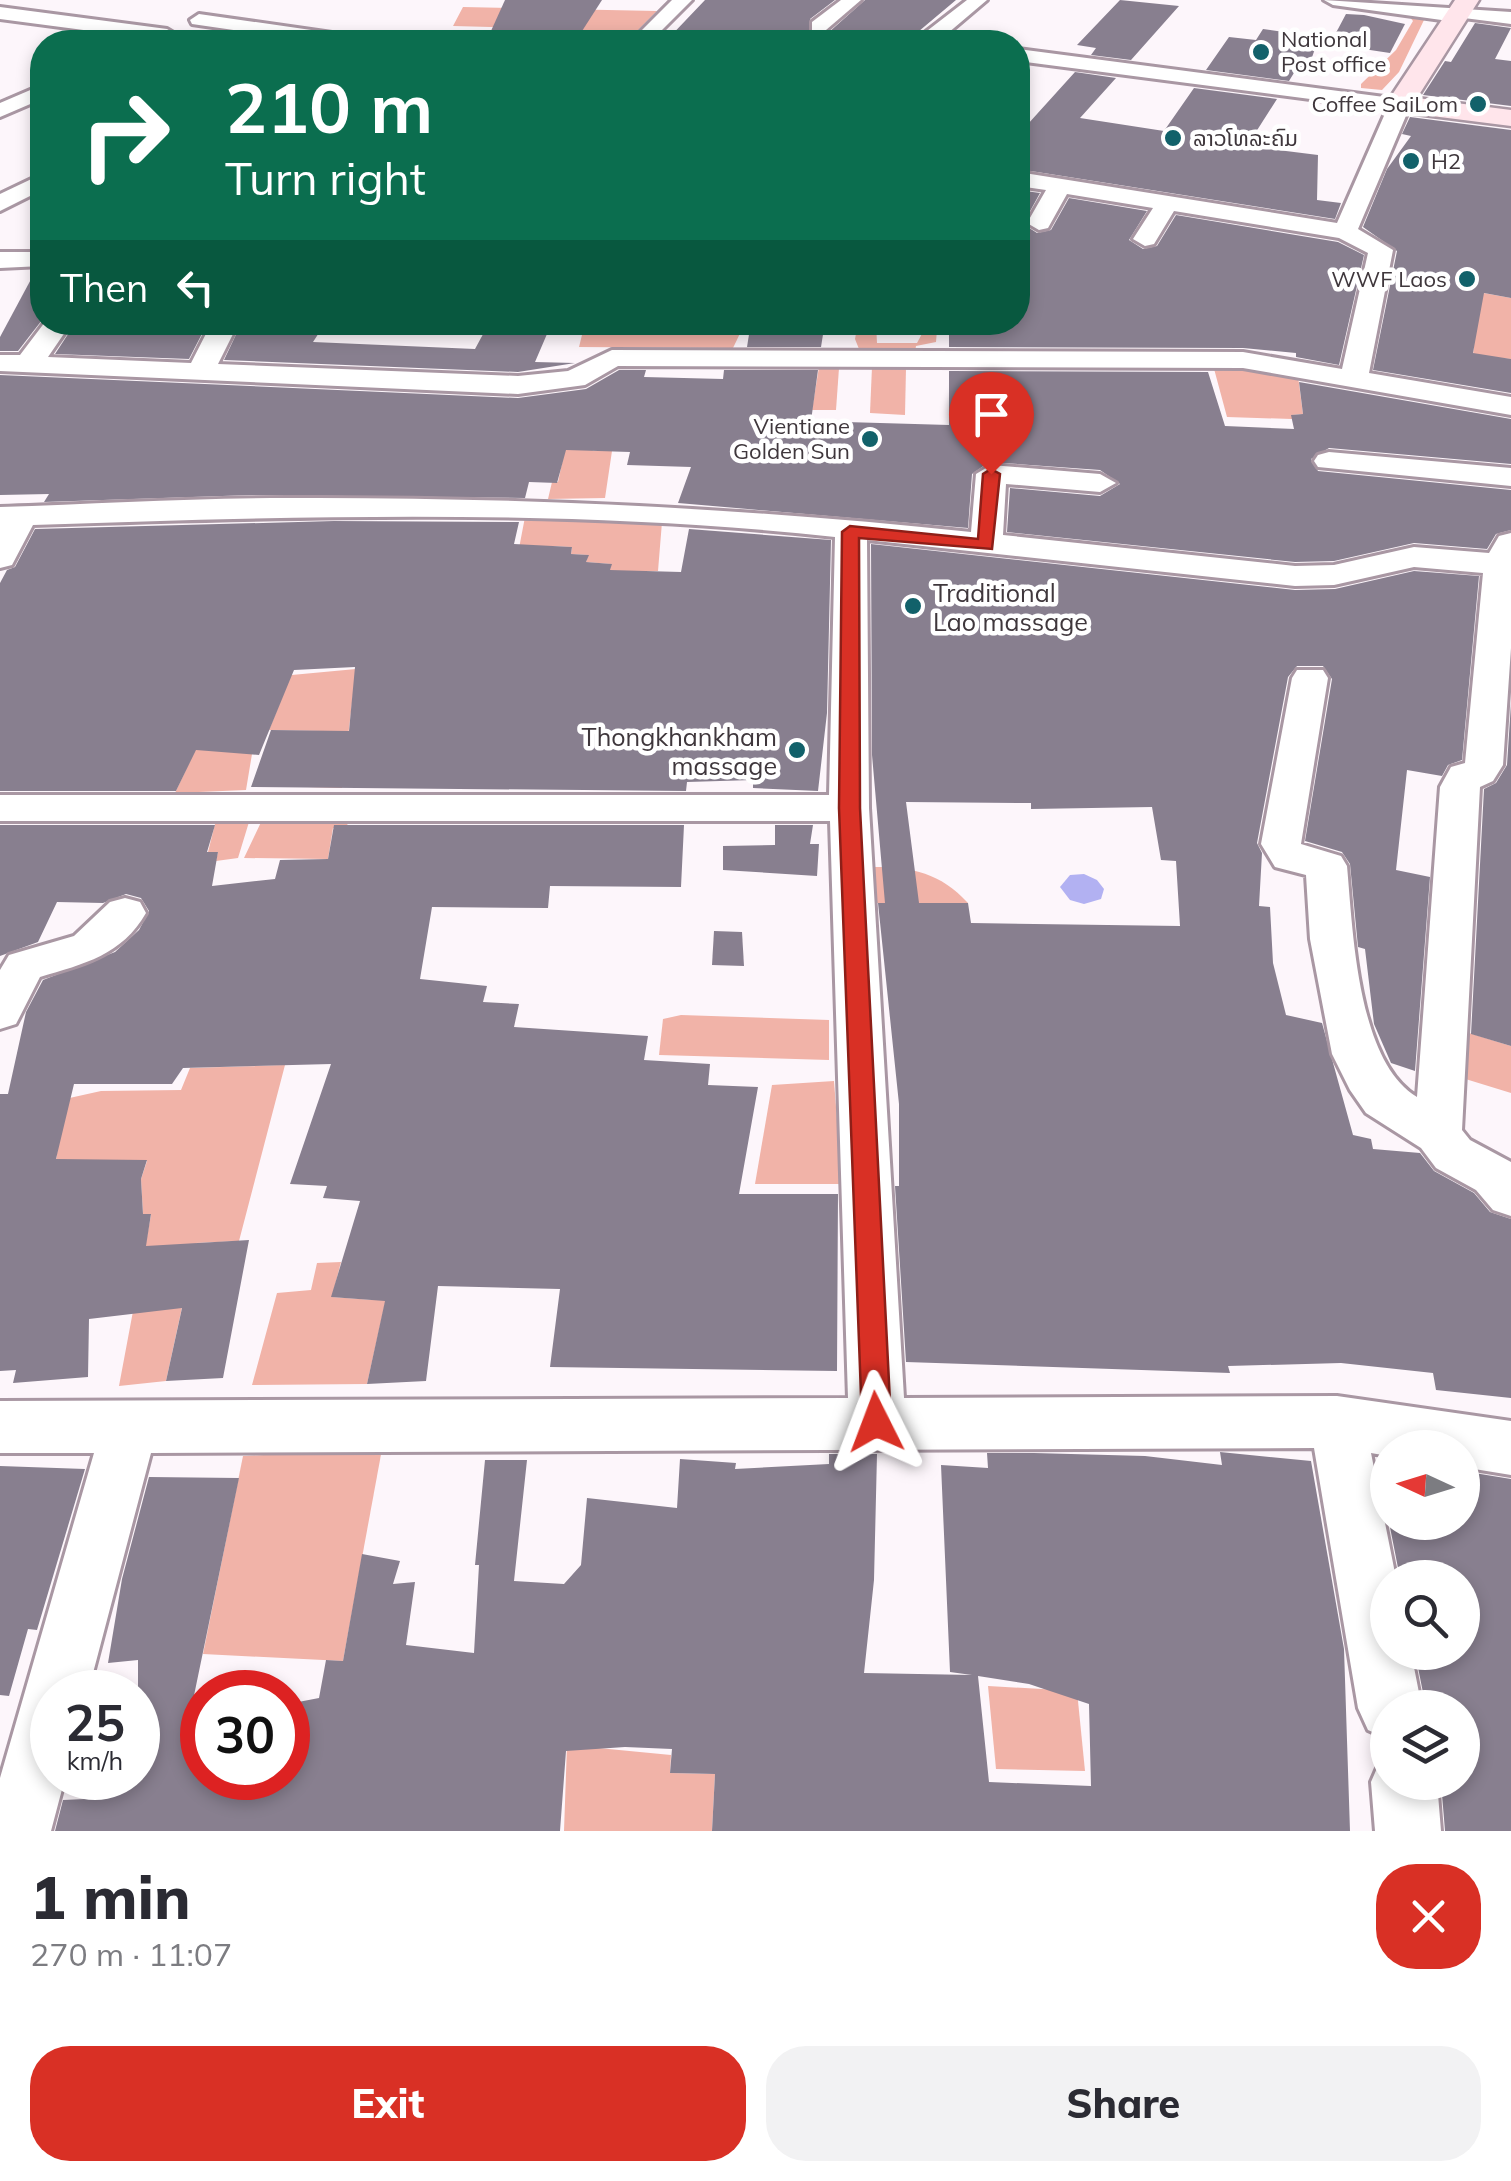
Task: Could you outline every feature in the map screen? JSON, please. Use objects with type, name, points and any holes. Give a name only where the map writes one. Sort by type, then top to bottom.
[{"type":"street","points":[[651,30],[682,0]]},
{"type":"street","points":[[819,26],[852,0]]},
{"type":"street","points":[[940,30],[978,0]]},
{"type":"street","points":[[1332,0],[1461,9],[1511,18]]},
{"type":"street","points":[[177,30],[227,7]]},
{"type":"street","points":[[1345,232],[1400,104],[1461,9]]},
{"type":"street","points":[[0,12],[105,30]]},
{"type":"street","points":[[199,20],[269,30]]},
{"type":"street","points":[[1030,56],[1511,118]]},
{"type":"street","points":[[1030,181],[1345,232],[1381,250],[1354,378]]},
{"type":"street","points":[[1039,224],[1060,186]]},
{"type":"street","points":[[0,206],[30,188]]},
{"type":"street","points":[[1145,239],[1167,204]]},
{"type":"street","points":[[0,206],[28,213]]},
{"type":"street","points":[[0,260],[30,260]]},
{"type":"street","points":[[14,363],[45,335]]},
{"type":"street","points":[[202,368],[219,335]]},
{"type":"street","points":[[14,363],[202,368],[518,385],[575,379],[612,358],[1223,360],[1266,362],[1511,406]]},
{"type":"street","points":[[1329,461],[1511,477]]},
{"type":"street","points":[[986,545],[991,474],[1100,483]]},
{"type":"street","points":[[0,558],[11,516],[287,508],[634,512],[788,522],[850,532],[1295,576],[1334,575],[1392,558],[1506,554],[1484,764],[1479,772],[1465,776],[1460,787],[1438,1134]]},
{"type":"street","points":[[850,532],[849,808],[876,1422]]},
{"type":"street","points":[[1310,678],[1283,852],[1326,866],[1332,939],[1355,1054],[1383,1100],[1438,1134],[1453,1154],[1493,1176],[1511,1195]]},
{"type":"street","points":[[0,808],[849,808]]},
{"type":"street","points":[[0,1012],[24,966],[89,947],[125,914]]},
{"type":"street","points":[[1338,1422],[1387,1690]]},
{"type":"street","points":[[0,1427],[1338,1422],[1511,1448]]},
{"type":"street","points":[[62,1670],[130,1425]]},
{"type":"street","points":[[18,1831],[30,1787]]},
{"type":"street","points":[[1405,1800],[1408,1831]]},
{"type":"shaded area","points":[[463,7],[657,11],[638,30],[453,26]]},
{"type":"shaded area","points":[[1349,7],[1421,17],[1424,20],[1399,72],[1382,90],[1361,88],[1361,84],[1396,50],[1413,21],[1409,16]]},
{"type":"shaded area","points":[[1478,292],[1511,298],[1511,359],[1473,356]]},
{"type":"shaded area","points":[[582,335],[739,335],[733,348],[579,347]]},
{"type":"shaded area","points":[[856,335],[877,335],[877,343],[917,343],[921,335],[937,335],[936,342],[916,346],[915,352],[859,349]]},
{"type":"shaded area","points":[[1213,365],[1298,376],[1303,414],[1292,415],[1292,419],[1227,417]]},
{"type":"shaded area","points":[[819,367],[839,368],[836,410],[812,410]]},
{"type":"shaded area","points":[[872,367],[906,368],[905,415],[870,413]]},
{"type":"shaded area","points":[[572,416],[593,451],[612,451],[605,498],[548,499],[552,482],[558,482]]},
{"type":"shaded area","points":[[525,517],[662,522],[658,571],[643,571],[641,581],[608,579],[611,564],[586,562],[588,555],[571,554],[572,547],[549,546],[516,564]]},
{"type":"shaded area","points":[[356,669],[342,788],[308,787],[322,731],[269,730],[287,685],[249,679]]},
{"type":"shaded area","points":[[194,682],[252,754],[246,790],[175,793],[191,759]]},
{"type":"shaded area","points":[[263,818],[348,819],[347,829],[333,828],[328,859],[244,858]]},
{"type":"shaded area","points":[[216,820],[249,822],[238,858],[216,861],[218,852],[208,852]]},
{"type":"shaded area","points":[[873,867],[901,868],[936,878],[968,903],[876,903]]},
{"type":"shaded area","points":[[681,1015],[829,1020],[829,1060],[659,1055],[663,1019]]},
{"type":"shaded area","points":[[1453,1028],[1511,1046],[1511,1093],[1459,1077]]},
{"type":"shaded area","points":[[285,1065],[239,1241],[196,1243],[166,1381],[119,1386],[151,1215],[143,1214],[141,1179],[147,1161],[56,1160],[65,1099],[101,1091],[181,1090],[190,1068]]},
{"type":"shaded area","points":[[834,1081],[842,1184],[755,1184],[772,1085]]},
{"type":"shaded area","points":[[341,1262],[332,1297],[373,1300],[388,1290],[367,1384],[252,1385],[277,1293],[311,1290],[317,1263]]},
{"type":"shaded area","points":[[382,1449],[343,1661],[203,1654],[243,1456]]},
{"type":"shaded area","points":[[988,1686],[1077,1691],[1085,1771],[996,1769]]},
{"type":"shaded area","points":[[567,1745],[671,1755],[670,1773],[715,1774],[712,1831],[564,1831]]},
{"type":"water","points":[[1084,874],[1104,889],[1101,899],[1084,904],[1070,900],[1060,887],[1070,875]]},
{"type":"building","points":[[505,0],[602,0],[583,30],[491,30]]},
{"type":"building","points":[[705,0],[835,0],[810,19],[811,30],[676,30]]},
{"type":"building","points":[[865,0],[956,0],[920,30],[831,30]]},
{"type":"building","points":[[1120,0],[1179,6],[1131,60],[1091,55],[1096,48],[1077,45]]},
{"type":"building","points":[[1346,14],[1405,24],[1390,53],[1330,44]]},
{"type":"building","points":[[1475,23],[1511,28],[1495,59],[1511,61],[1511,106],[1423,95],[1445,61],[1451,62]]},
{"type":"building","points":[[1263,29],[1319,37],[1308,69],[1297,68],[1289,81],[1206,70],[1229,37],[1256,40]]},
{"type":"building","points":[[1075,72],[1116,78],[1080,118],[1164,131],[1194,88],[1277,99],[1247,146],[1318,155],[1317,200],[1341,203],[1335,219],[1030,171],[1030,122]]},
{"type":"building","points":[[1410,117],[1511,130],[1511,298],[1484,293],[1473,353],[1511,359],[1511,393],[1373,370],[1397,251],[1363,227],[1387,169],[1411,136],[1402,134]]},
{"type":"building","points":[[1030,192],[1040,193],[1030,211]]},
{"type":"building","points":[[1069,198],[1147,211],[1129,240],[1143,249],[1157,246],[1176,215],[1338,242],[1364,255],[1339,365],[1296,357],[1296,353],[1243,348],[949,347],[949,335],[1030,335],[1030,228],[1037,233],[1051,230]]},
{"type":"building","points":[[30,281],[30,335],[18,351],[0,351],[0,337]]},
{"type":"building","points":[[67,335],[201,335],[189,359],[55,354]]},
{"type":"building","points":[[236,335],[318,335],[313,342],[475,349],[483,335],[547,335],[535,362],[575,363],[518,372],[224,360]]},
{"type":"building","points":[[749,335],[823,335],[821,347],[747,347]]},
{"type":"building","points":[[619,370],[646,370],[644,377],[723,379],[724,370],[818,370],[811,421],[949,425],[949,371],[1208,372],[1225,426],[1294,429],[1291,415],[1303,414],[1299,382],[1511,419],[1511,464],[1329,448],[1311,459],[1318,471],[1511,490],[1511,530],[1496,534],[1487,549],[1414,543],[1334,561],[1295,562],[1007,532],[1010,488],[1100,496],[1120,484],[1100,470],[989,462],[972,474],[968,528],[678,503],[691,467],[627,465],[630,452],[566,450],[557,483],[529,482],[525,498],[252,495],[44,502],[49,494],[0,495],[0,375],[518,398],[586,389]]},
{"type":"building","points":[[334,521],[519,522],[514,544],[572,547],[571,554],[589,555],[586,562],[612,564],[610,570],[681,572],[689,529],[831,540],[827,713],[818,791],[753,788],[753,780],[687,782],[686,791],[251,787],[271,730],[349,731],[355,667],[294,670],[259,755],[196,750],[176,791],[0,791],[0,583],[7,570],[15,567],[35,529]]},
{"type":"building","points":[[871,544],[1295,590],[1335,589],[1414,571],[1479,576],[1462,760],[1448,765],[1442,776],[1407,770],[1396,870],[1430,877],[1415,1071],[1391,1063],[1374,1024],[1365,949],[1358,947],[1350,864],[1342,852],[1305,841],[1332,679],[1323,666],[1297,666],[1288,677],[1257,843],[1262,853],[1259,906],[1270,907],[1273,963],[1286,1015],[1322,1023],[1353,1135],[1371,1139],[1373,1149],[1420,1153],[1434,1171],[1474,1193],[1490,1212],[1511,1219],[1511,1398],[1436,1390],[1433,1373],[1341,1363],[1228,1366],[1230,1373],[906,1362],[895,1186],[899,1186],[899,1104],[878,903],[885,903],[872,755]],"holes":[[[906,802],[1031,803],[1031,809],[1152,807],[1161,860],[1176,861],[1180,926],[971,923],[968,903],[919,903]]]},
{"type":"building","points":[[1511,703],[1511,1046],[1471,1034],[1484,789],[1496,783],[1507,765]]},
{"type":"building","points":[[0,825],[215,825],[207,852],[218,852],[212,886],[275,879],[280,860],[328,859],[334,825],[684,825],[681,887],[550,886],[548,908],[432,907],[420,979],[487,986],[483,1002],[519,1004],[514,1027],[648,1036],[644,1060],[710,1064],[708,1085],[758,1087],[739,1194],[838,1194],[837,1371],[550,1367],[560,1289],[438,1286],[426,1381],[367,1384],[385,1301],[331,1297],[360,1201],[323,1198],[327,1186],[290,1184],[331,1064],[183,1068],[172,1084],[74,1084],[56,1159],[147,1160],[141,1179],[143,1214],[151,1214],[146,1246],[249,1240],[223,1378],[166,1381],[182,1308],[89,1319],[88,1377],[13,1383],[16,1370],[0,1371],[0,1094],[8,1094],[26,1012],[43,980],[115,952],[139,930],[149,911],[141,898],[126,894],[103,903],[57,902],[38,942],[0,956]]},
{"type":"building","points":[[775,825],[813,825],[810,844],[819,844],[817,876],[723,870],[723,846],[775,845]]},
{"type":"building","points":[[714,931],[742,932],[744,966],[712,965]]},
{"type":"building","points":[[1220,1452],[1311,1461],[1344,1649],[1350,1831],[712,1831],[715,1774],[670,1773],[672,1749],[625,1747],[566,1751],[560,1831],[55,1831],[63,1800],[160,1800],[160,1670],[138,1670],[138,1660],[108,1663],[122,1579],[149,1477],[239,1478],[199,1670],[180,1670],[180,1800],[310,1800],[310,1700],[319,1698],[326,1660],[343,1661],[362,1554],[400,1561],[393,1584],[415,1582],[406,1645],[474,1653],[479,1565],[475,1565],[485,1460],[527,1460],[514,1581],[564,1584],[581,1565],[587,1498],[677,1508],[680,1459],[736,1463],[735,1469],[829,1464],[829,1454],[877,1454],[874,1580],[864,1673],[972,1675],[950,1672],[941,1465],[988,1468],[987,1453],[1145,1456],[1222,1465]],"holes":[[[978,1676],[1029,1684],[1089,1704],[1091,1786],[989,1782]]]},
{"type":"building","points":[[0,1466],[85,1469],[37,1630],[28,1629],[9,1696],[0,1695]]},
{"type":"building","points":[[1480,1474],[1511,1479],[1511,1831],[1445,1831],[1442,1800],[1480,1800],[1480,1690],[1422,1690],[1419,1670],[1480,1670],[1480,1560],[1396,1560],[1393,1540],[1480,1540]]},
{"type":"place","name":"National Post office","points":[[1261,52]]},
{"type":"place","name":"Coffee SaiLom","points":[[1478,104]]},
{"type":"place","name":"ລາວໂທລະຄົມ","points":[[1173,138]]},
{"type":"place","name":"H2","points":[[1411,161]]},
{"type":"place","name":"WWF Laos","points":[[1467,279]]},
{"type":"place","name":"Vientiane Golden Sun","points":[[870,439]]},
{"type":"place","name":"Traditional Lao massage","points":[[913,606]]},
{"type":"place","name":"Thongkhankham massage","points":[[797,750]]},
{"type":"route","points":[[876,1422],[849,808],[850,532],[986,545],[991,474]]}]
